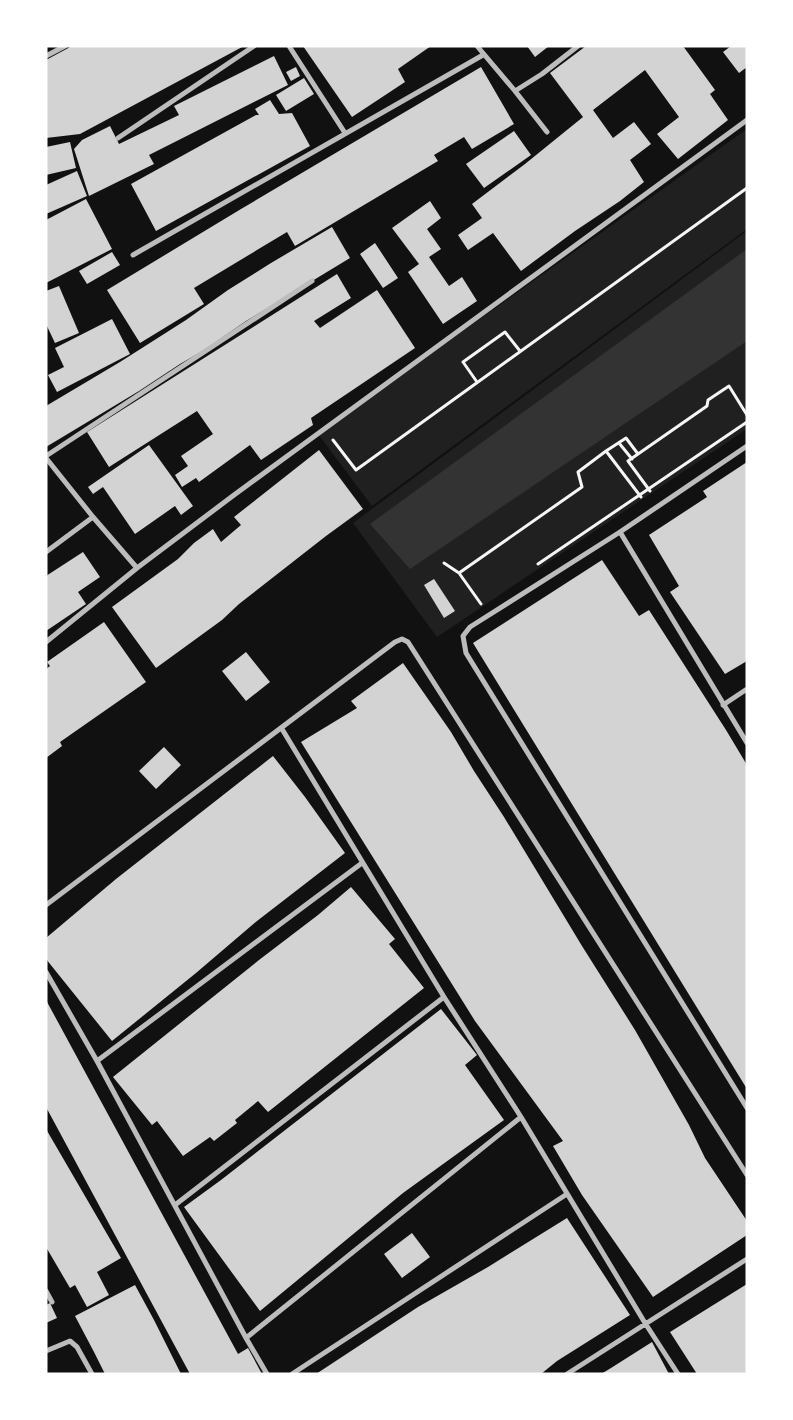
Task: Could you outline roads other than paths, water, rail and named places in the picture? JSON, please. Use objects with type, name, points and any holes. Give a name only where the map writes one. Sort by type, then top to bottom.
[{"type":"street","points":[[46,56],[65,46]]},
{"type":"street","points":[[118,138],[254,46]]},
{"type":"street","points":[[289,46],[345,133]]},
{"type":"street","points":[[477,46],[547,132]]},
{"type":"street","points":[[515,91],[542,74],[578,46]]},
{"type":"street","points":[[133,254],[483,55]]},
{"type":"street","points":[[46,642],[137,568],[234,495],[747,120]]},
{"type":"street","points":[[137,568],[93,517],[46,457],[312,282]]},
{"type":"street","points":[[747,446],[620,532],[470,627],[463,636],[466,653],[747,1108]]},
{"type":"street","points":[[46,552],[93,517]]},
{"type":"street","points":[[620,532],[747,743]]},
{"type":"street","points":[[46,905],[395,642],[402,639],[408,642],[747,1175]]},
{"type":"street","points":[[723,705],[747,689]]},
{"type":"street","points":[[282,729],[444,997],[521,1118],[678,1374]]},
{"type":"street","points":[[97,1061],[362,862]]},
{"type":"street","points":[[46,972],[97,1061],[267,1374]]},
{"type":"street","points":[[175,1205],[444,997]]},
{"type":"street","points":[[246,1338],[521,1118]]},
{"type":"street","points":[[292,1374],[567,1194]]},
{"type":"street","points":[[567,1374],[747,1259]]},
{"type":"street","points":[[46,1291],[52,1302]]},
{"type":"street","points":[[46,1352],[70,1341],[77,1347],[92,1374]]}]
